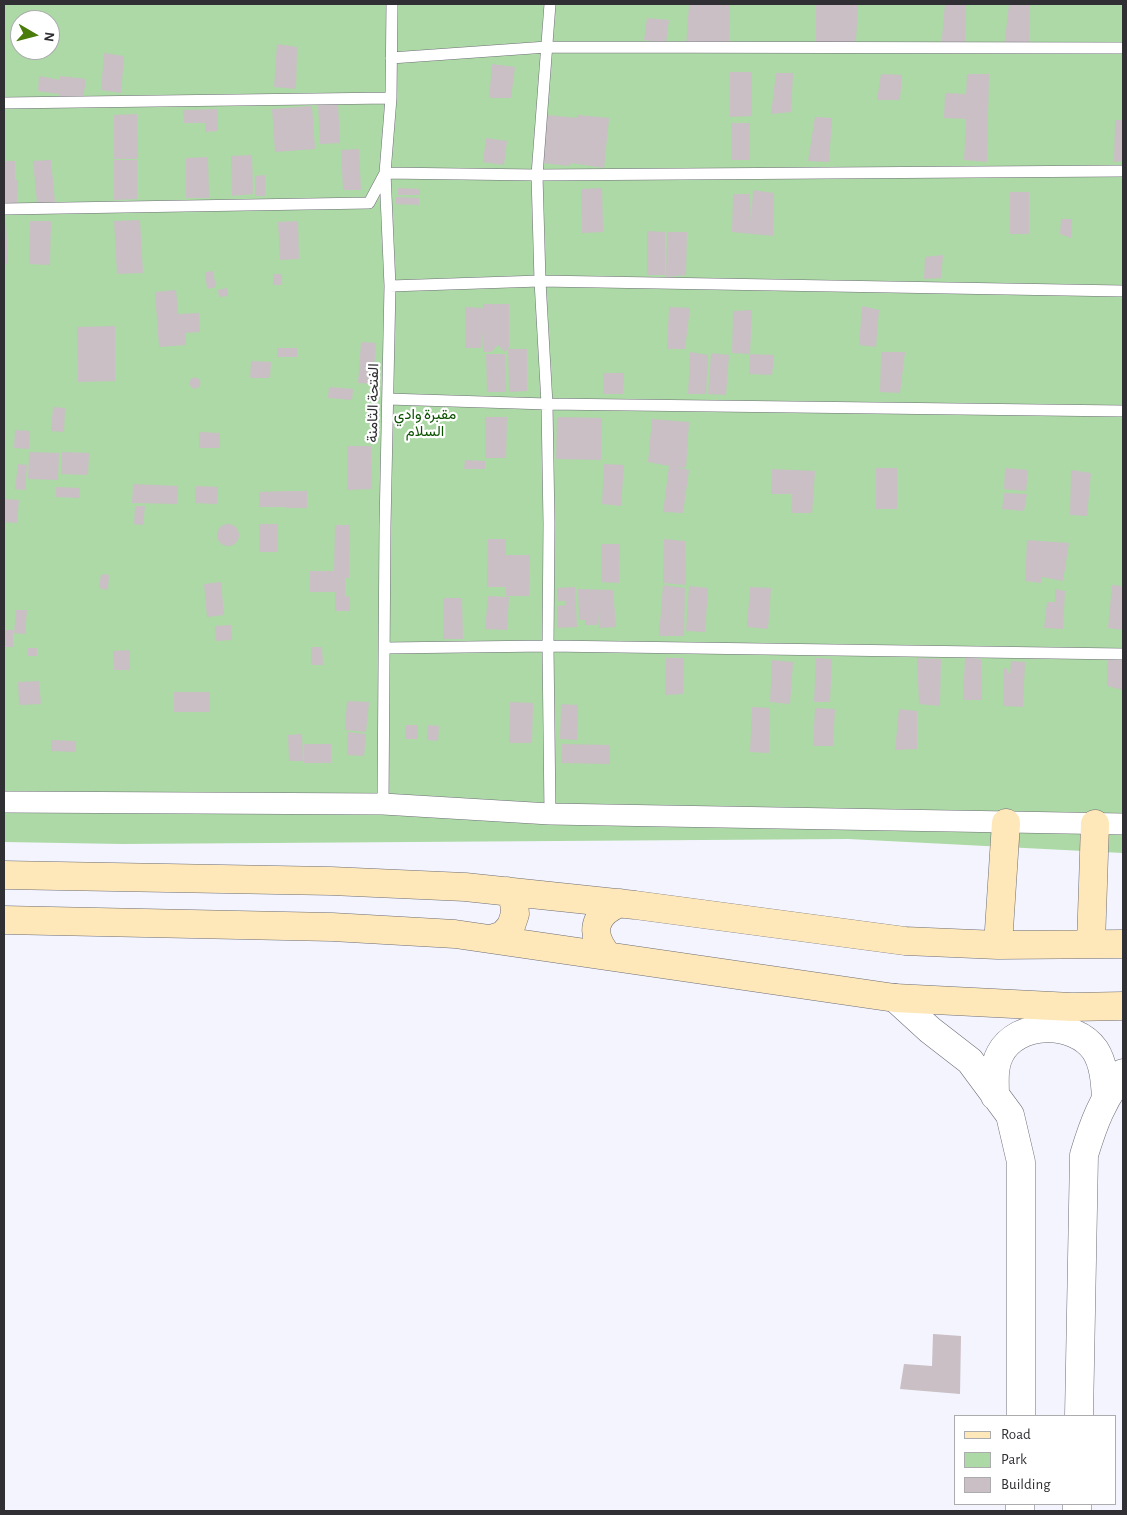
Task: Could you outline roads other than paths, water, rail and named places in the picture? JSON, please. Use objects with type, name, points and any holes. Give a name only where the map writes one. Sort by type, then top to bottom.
[{"type":"main road","points":[[998,945],[1006,823]]},
{"type":"main road","points":[[1091,944],[1095,824]]},
{"type":"main road","points":[[4,875],[331,880],[465,887],[620,903],[905,941],[998,945],[1123,944]]},
{"type":"main road","points":[[491,939],[503,935],[511,926],[515,914],[514,901],[507,891]]},
{"type":"main road","points":[[608,956],[599,945],[595,932],[599,919],[608,908],[620,903]]},
{"type":"main road","points":[[4,920],[332,926],[455,934],[895,998],[1072,1007],[1123,1006]]},
{"type":"street","points":[[4,802],[383,804],[550,814],[1123,824]]},
{"type":"street","points":[[895,998],[930,1030],[970,1061],[1010,1115],[1021,1162],[1021,1415]]},
{"type":"street","points":[[996,1096],[994,1074],[999,1055],[1020,1033],[1044,1028],[1064,1029],[1082,1037],[1095,1050],[1105,1075],[1106,1098]]},
{"type":"street","points":[[1079,1415],[1084,1155],[1093,1124],[1106,1098],[1123,1073]]},
{"type":"lane","name":"الفتحة الثامنة","points":[[383,804],[385,526],[390,286],[385,173],[391,98],[392,4]]},
{"type":"lane","points":[[550,4],[537,176],[549,524],[550,814]]},
{"type":"lane","points":[[391,58],[547,46],[1123,48]]},
{"type":"lane","points":[[4,103],[391,98]]},
{"type":"lane","points":[[4,209],[369,203],[385,173],[537,176],[1123,171]]},
{"type":"lane","points":[[390,286],[540,281],[1123,290]]},
{"type":"lane","points":[[388,398],[546,404],[1123,411]]},
{"type":"lane","points":[[385,648],[548,646],[1123,654]]},
{"type":"park label","name":"مقبرة وادي السلام","points":[[425,422]]}]
